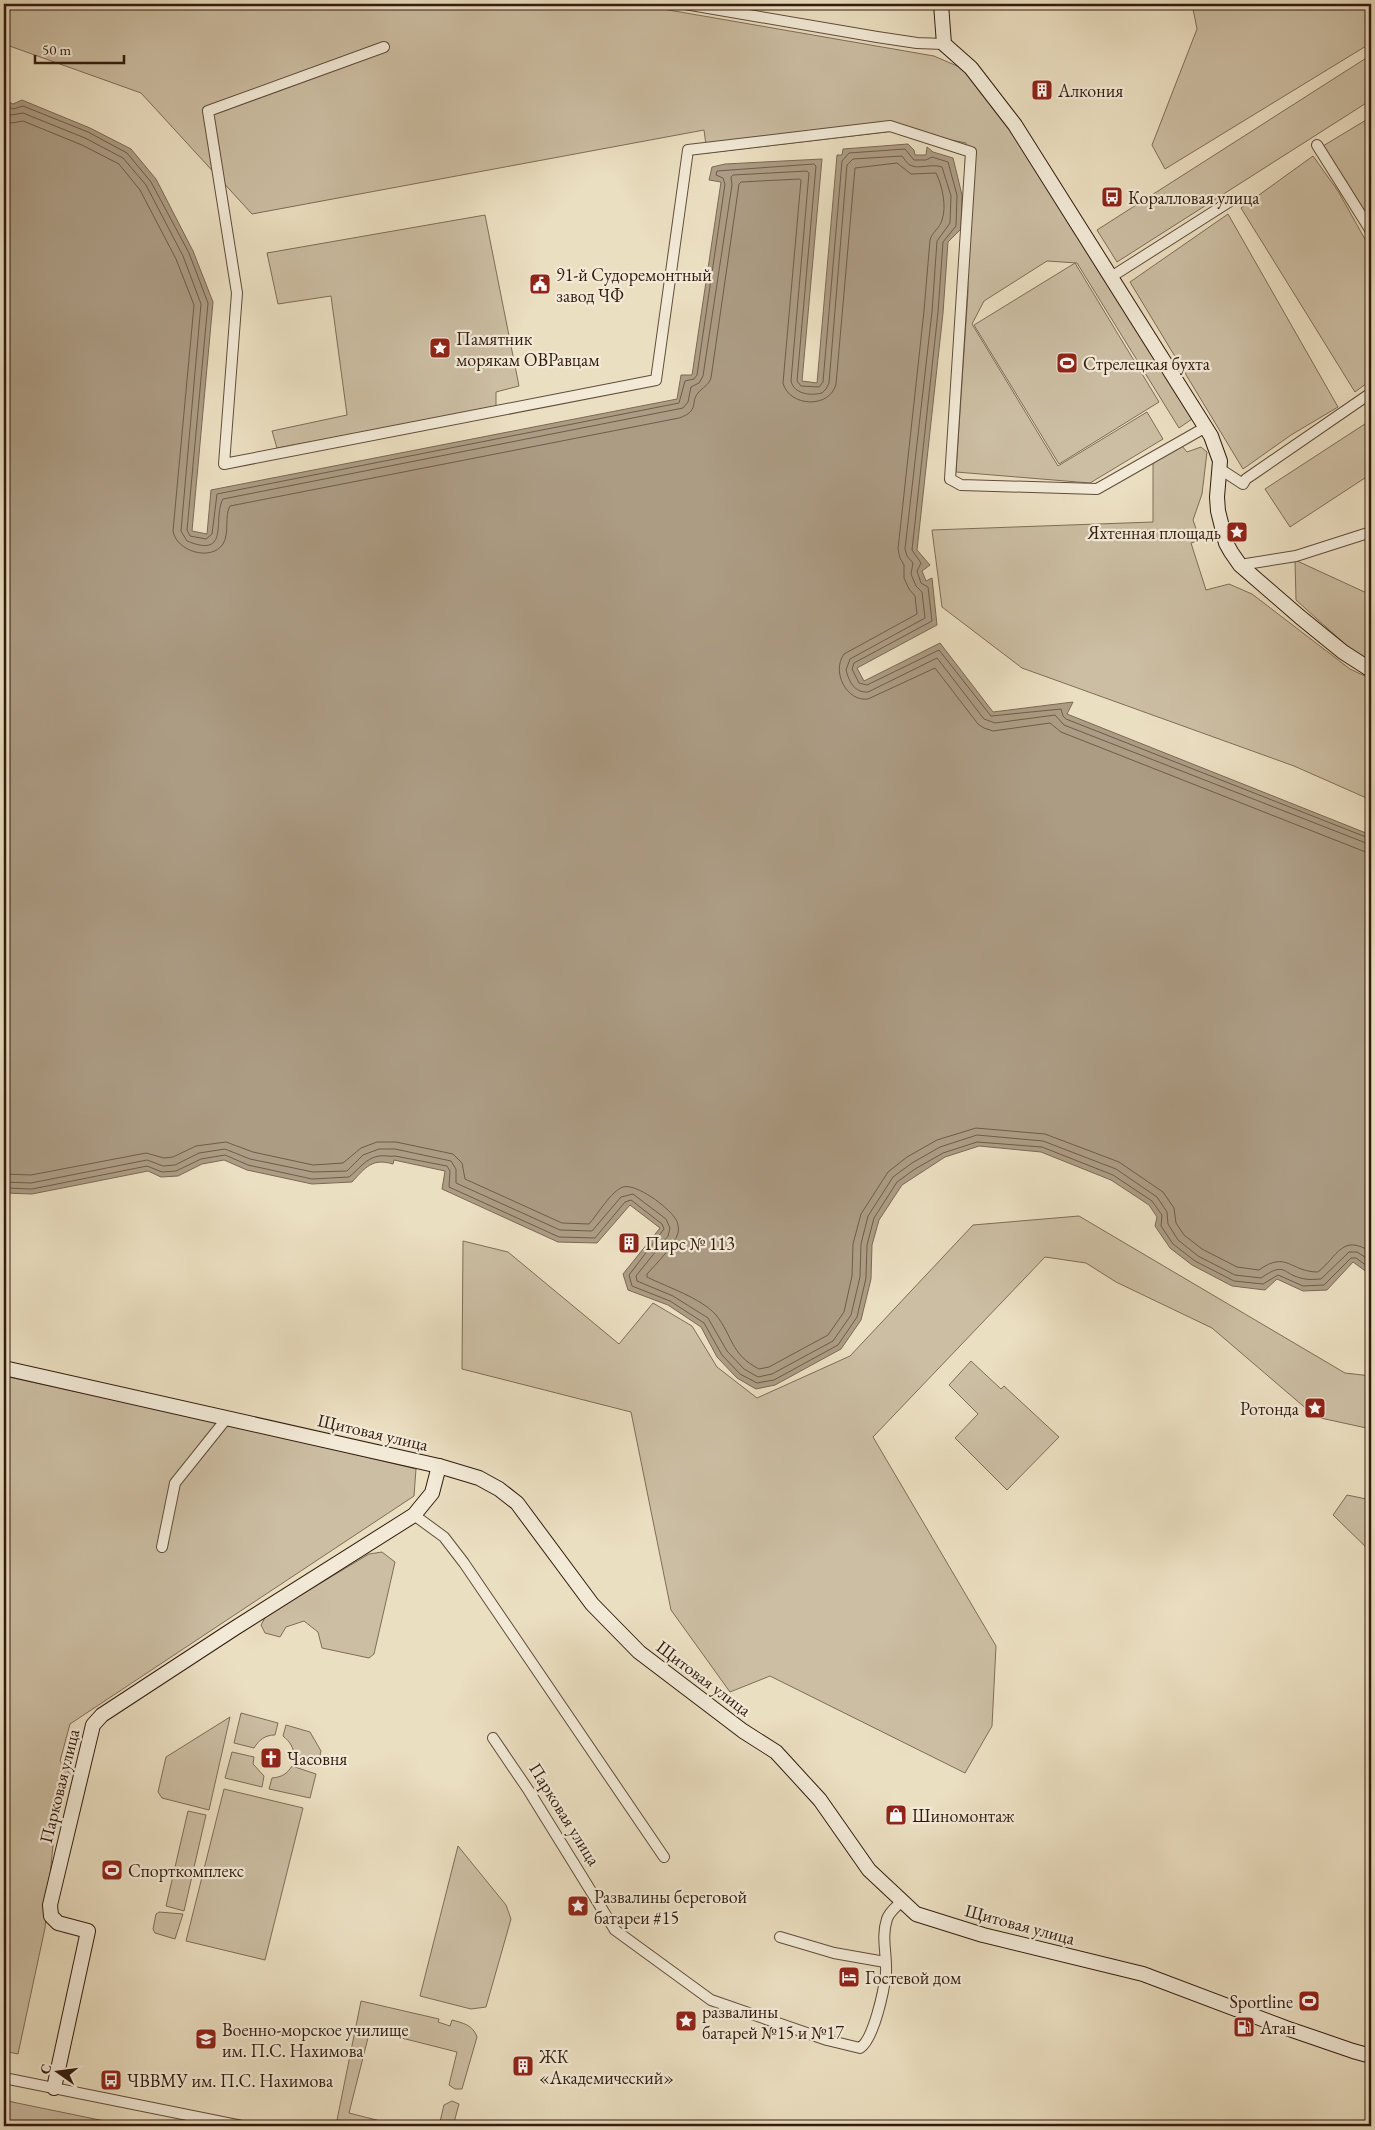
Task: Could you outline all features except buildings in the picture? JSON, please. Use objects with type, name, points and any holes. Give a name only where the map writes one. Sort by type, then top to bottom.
[{"type":"street","points":[[685,4],[877,37],[917,43],[944,44],[971,68],[1015,125],[1206,427],[1216,446],[1220,469],[1217,497],[1218,511],[1222,532],[1231,552],[1240,565],[1343,652],[1371,670]]},
{"type":"street","points":[[941,4],[944,44]]},
{"type":"street","points":[[384,47],[208,111],[237,293],[224,464],[656,380],[688,150],[890,126],[971,152],[950,479],[961,485],[1098,488],[1206,427]]},
{"type":"street","points":[[1317,145],[1371,231]]},
{"type":"street","points":[[1111,277],[1232,200]]},
{"type":"street","points":[[1220,469],[1243,484],[1246,479],[1371,393]]},
{"type":"street","points":[[1240,565],[1296,556],[1371,532]]},
{"type":"street","name":"Щитовая улица","points":[[4,1368],[439,1466],[479,1478],[499,1488],[517,1503],[592,1604],[639,1652],[742,1731],[776,1752],[820,1800],[869,1870],[916,1914],[983,1935],[1143,1974],[1286,2028],[1371,2056]]},
{"type":"street","points":[[162,1548],[174,1483],[227,1418]]},
{"type":"street","name":"Парковая улица","points":[[54,2088],[88,1931],[58,1923],[51,1916],[50,1905],[94,1725],[102,1715],[169,1670],[414,1515],[432,1493],[439,1466]]},
{"type":"street","points":[[414,1515],[444,1537],[464,1563],[664,1857]]},
{"type":"street","name":"Парковая улица","points":[[494,1738],[615,1930],[712,2000],[827,2040],[860,2048],[869,2040],[883,1990],[886,1971],[883,1943],[888,1917],[902,1901]]},
{"type":"street","points":[[780,1937],[834,1953],[885,1962]]},
{"type":"street","points":[[4,2078],[242,2126]]},
{"type":"shaded area","points":[[4,4],[634,4],[934,56],[964,69],[1008,123],[1192,419],[1179,428],[1077,263],[1047,261],[984,301],[972,324],[1058,466],[1147,412],[1163,439],[1090,483],[956,472],[968,292],[966,143],[903,130],[707,153],[704,130],[252,214],[141,93],[4,44]]},
{"type":"shaded area","points":[[1192,4],[1371,4],[1371,43],[1165,169],[1152,145],[1197,29]]},
{"type":"shaded area","points":[[1371,55],[1371,100],[1117,262],[1097,230]]},
{"type":"shaded area","points":[[1371,117],[1371,222],[1323,146]]},
{"type":"shaded area","points":[[1313,156],[1338,191],[1371,250],[1371,380],[1355,392],[1241,208]]},
{"type":"shaded area","points":[[1228,214],[1338,407],[1291,435],[1243,469],[1130,282]]},
{"type":"shaded area","points":[[485,215],[519,386],[496,392],[496,408],[277,448],[272,431],[347,415],[331,296],[278,304],[267,253]]},
{"type":"shaded area","name":"Стрелецкая бухта","points":[[1075,263],[1159,402],[1059,464],[974,325]]},
{"type":"shaded area","points":[[1371,420],[1371,474],[1290,527],[1265,489]]},
{"type":"shaded area","points":[[1182,446],[1187,452],[1201,447],[1207,452],[1202,494],[1193,520],[1200,540],[1191,543],[1206,590],[1229,584],[1252,594],[1350,669],[1371,679],[1371,800],[1294,766],[1022,668],[942,607],[932,530],[1153,522],[1153,462]]},
{"type":"shaded area","points":[[1295,560],[1371,595],[1371,665],[1365,662],[1296,600]]},
{"type":"shaded area","points":[[1079,1216],[1345,1373],[1371,1376],[1371,1429],[1316,1417],[1212,1328],[1116,1282],[1086,1263],[1045,1257],[873,1437],[996,1646],[992,1726],[965,1773],[770,1676],[730,1692],[671,1610],[631,1412],[462,1369],[463,1241],[508,1252],[619,1344],[653,1303],[692,1326],[717,1367],[757,1398],[850,1356],[973,1225]]},
{"type":"shaded area","points":[[971,1361],[1001,1389],[1004,1386],[1059,1437],[1007,1490],[955,1438],[978,1414],[949,1385]]},
{"type":"shaded area","points":[[4,1376],[271,1434],[416,1469],[414,1496],[70,1724],[60,1761],[70,1774],[55,1824],[45,1928],[18,2054],[4,2051]]},
{"type":"shaded area","points":[[1347,1495],[1371,1500],[1371,1552],[1333,1515]]},
{"type":"shaded area","points":[[382,1552],[395,1562],[374,1654],[369,1658],[322,1648],[318,1632],[304,1621],[286,1627],[280,1637],[265,1633],[261,1625],[266,1616],[369,1554]]},
{"type":"shaded area","points":[[241,1713],[278,1723],[275,1735],[263,1738],[254,1748],[234,1743]]},
{"type":"shaded area","points":[[230,1717],[209,1810],[162,1798],[158,1792],[166,1757]]},
{"type":"shaded area","points":[[286,1725],[310,1732],[321,1751],[318,1763],[294,1757],[291,1745],[283,1736]]},
{"type":"shaded area","points":[[232,1752],[254,1757],[253,1764],[264,1776],[262,1787],[225,1778]]},
{"type":"shaded area","points":[[292,1766],[316,1774],[310,1798],[269,1789],[272,1778],[284,1775]]},
{"type":"shaded area","points":[[224,1789],[303,1808],[265,1960],[186,1941]]},
{"type":"shaded area","points":[[188,1811],[206,1815],[184,1911],[166,1906]]},
{"type":"shaded area","points":[[458,1846],[506,1905],[511,1919],[486,2007],[471,2009],[420,1996]]},
{"type":"shaded area","points":[[159,1912],[183,1914],[175,1939],[155,1933],[153,1929],[156,1914]]},
{"type":"shaded area","points":[[361,2001],[439,2019],[438,2022],[450,2026],[452,2020],[470,2027],[477,2037],[462,2089],[455,2089],[449,2085],[457,2052],[370,2030],[349,2113],[400,2126],[359,2126],[337,2120]]},
{"type":"shaded area","points":[[4,2100],[17,2103],[129,2126],[4,2126]]},
{"type":"shaded area","points":[[452,2101],[459,2104],[453,2126],[439,2126],[444,2105]]},
{"type":"water","points":[[4,100],[13,104],[22,100],[90,128],[131,149],[156,179],[193,251],[213,302],[192,531],[207,534],[211,490],[677,399],[681,375],[692,375],[721,182],[709,180],[712,167],[725,164],[822,159],[802,381],[817,383],[837,155],[842,155],[843,149],[908,144],[914,150],[915,155],[926,155],[927,147],[933,152],[953,158],[962,195],[961,229],[948,242],[943,313],[917,550],[930,565],[922,571],[926,581],[932,578],[937,625],[857,668],[864,681],[940,643],[993,712],[1073,702],[1067,714],[1371,835],[1371,1275],[1353,1262],[1327,1290],[1303,1291],[1277,1279],[1265,1290],[1232,1286],[1192,1265],[1170,1248],[1155,1226],[1157,1217],[1149,1205],[1111,1180],[1041,1152],[979,1146],[945,1157],[902,1185],[879,1220],[872,1245],[871,1279],[861,1320],[841,1349],[775,1385],[756,1389],[737,1378],[717,1357],[701,1327],[668,1305],[628,1290],[623,1274],[660,1228],[630,1205],[597,1243],[558,1242],[442,1189],[445,1171],[394,1160],[393,1164],[380,1162],[370,1165],[352,1182],[312,1184],[247,1170],[224,1160],[202,1164],[178,1176],[161,1177],[148,1171],[32,1194],[4,1193]]},
{"type":"place","name":"Алкония","points":[[1042,90]]},
{"type":"place","name":"Коралловая улица","points":[[1112,197]]},
{"type":"place","name":"91-й Судоремонтный завод ЧФ","points":[[540,284]]},
{"type":"place","name":"Памятник морякам ОВРавцам","points":[[440,348]]},
{"type":"place","name":"Стрелецкая бухта","points":[[1067,363]]},
{"type":"place","name":"Яхтенная площадь","points":[[1237,532]]},
{"type":"place","name":"Пирс № 113","points":[[629,1243]]},
{"type":"place","name":"Ротонда","points":[[1315,1408]]},
{"type":"place","name":"Часовня","points":[[271,1758]]},
{"type":"place","name":"Шиномонтаж","points":[[896,1815]]},
{"type":"place","name":"Спорткомплекс","points":[[112,1870]]},
{"type":"place","name":"Развалины береговой батареи #15","points":[[578,1906]]},
{"type":"place","name":"Гостевой дом","points":[[849,1977]]},
{"type":"place","name":"Sportline","points":[[1309,2001]]},
{"type":"place","name":"развалины батарей №15 и №17","points":[[686,2021]]},
{"type":"place","name":"Атан","points":[[1244,2027]]},
{"type":"place","name":"Военно-морское училище им. П.С. Нахимова","points":[[206,2039]]},
{"type":"place","name":"ЖК «Академический»","points":[[523,2066]]},
{"type":"place","name":"ЧВВМУ им. П.С. Нахимова","points":[[111,2080]]}]
